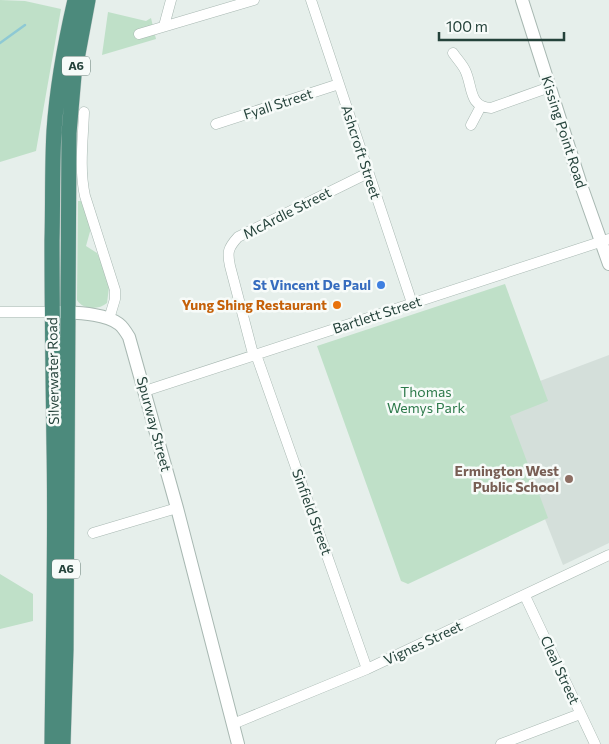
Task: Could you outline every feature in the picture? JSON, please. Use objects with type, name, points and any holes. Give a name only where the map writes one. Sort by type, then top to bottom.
[{"type":"highway","name":"Silverwater Road","points":[[52,744],[55,533],[52,312],[53,159],[54,129],[63,54],[75,0]]},
{"type":"highway","name":"Silverwater Road","points":[[63,744],[66,639],[69,133],[74,75],[88,0]]},
{"type":"street","points":[[164,26],[172,0]]},
{"type":"street","points":[[139,34],[254,0]]},
{"type":"street","name":"Ashcroft Street","points":[[311,0],[412,303]]},
{"type":"street","name":"Kissing Point Road","points":[[522,0],[581,185],[605,240],[609,264]]},
{"type":"street","points":[[453,53],[465,71],[474,99],[481,106],[490,108],[550,87]]},
{"type":"street","name":"Fyall Street","points":[[216,124],[339,84]]},
{"type":"street","points":[[471,125],[481,106]]},
{"type":"street","points":[[0,312],[68,313],[109,319],[114,299],[114,290],[82,183],[84,112]]},
{"type":"street","name":"McArdle Street","points":[[255,355],[252,350],[230,266],[228,254],[231,245],[238,238],[253,229],[368,173]]},
{"type":"street","name":"Bartlett Street","points":[[144,391],[605,240]]},
{"type":"street","name":"Spurway Street","points":[[109,319],[120,324],[129,337],[177,508],[238,744]]},
{"type":"street","name":"Sinfield Street","points":[[255,355],[260,364],[367,669]]},
{"type":"street","points":[[93,533],[177,508]]},
{"type":"street","name":"Vignes Street","points":[[233,724],[367,669],[526,596],[609,555]]},
{"type":"street","name":"Cleal Street","points":[[526,596],[595,744]]},
{"type":"street","points":[[501,744],[580,714]]},
{"type":"shaded area","name":"Ermington West Public School","points":[[609,355],[609,543],[563,565],[504,415],[540,381]]},
{"type":"green space","points":[[0,0],[25,1],[61,9],[36,151],[0,162]]},
{"type":"green space","points":[[108,12],[146,21],[151,18],[156,39],[102,55]]},
{"type":"green space","points":[[78,201],[82,201],[91,228],[86,246],[97,253],[109,287],[107,303],[96,308],[83,306],[77,300]]},
{"type":"green space","name":"Thomas Wemys Park","points":[[505,284],[548,401],[510,416],[548,518],[408,584],[401,581],[317,346]]},
{"type":"green space","points":[[0,574],[33,594],[33,621],[0,629]]},
{"type":"waterway","points":[[0,43],[25,25]]},
{"type":"place","name":"St Vincent De Paul","points":[[381,285]]},
{"type":"place","name":"Yung Shing Restaurant","points":[[337,305]]},
{"type":"place","name":"Ermington West Public School","points":[[569,479]]}]
